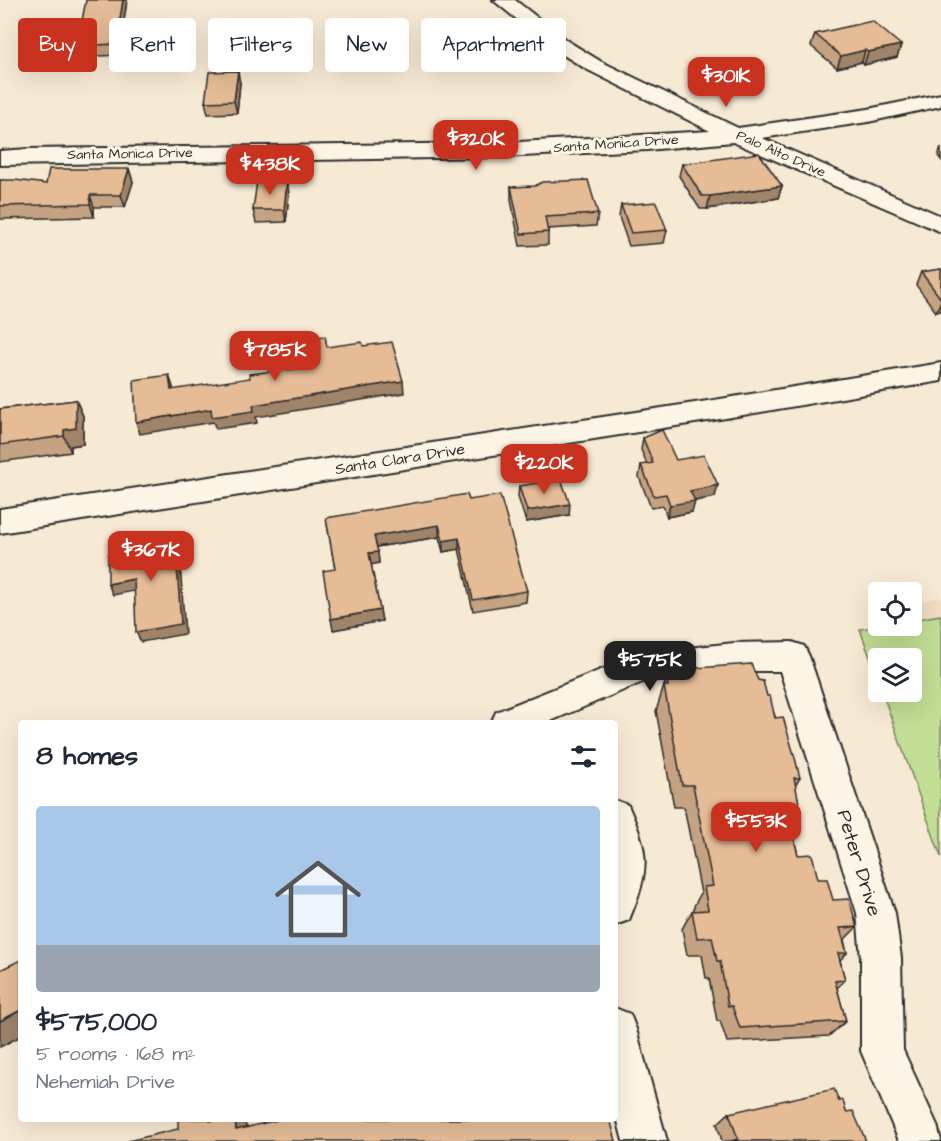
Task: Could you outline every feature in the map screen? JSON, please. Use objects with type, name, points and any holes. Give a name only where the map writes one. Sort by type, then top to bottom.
[{"type":"street","name":"Palo Alto Drive","points":[[503,0],[560,44],[593,65],[736,135],[941,225]]},
{"type":"street","name":"Santa Monica Drive","points":[[0,158],[569,149],[736,135],[903,109],[941,100]]},
{"type":"street","name":"Santa Clara Drive","points":[[0,521],[702,412],[941,372]]},
{"type":"street","name":"Peter Drive","points":[[553,715],[643,667],[734,657],[792,656],[876,913],[881,958],[882,1051],[921,1141]]},
{"type":"street","points":[[525,720],[553,715]]},
{"type":"street","points":[[618,824],[629,862],[625,885],[618,900]]},
{"type":"street","points":[[618,1040],[645,1141]]},
{"type":"shaded area","points":[[941,597],[941,670],[922,636],[922,601]]},
{"type":"green space","points":[[941,615],[941,857],[886,702],[922,702],[922,648],[868,648],[868,652],[860,629],[868,628],[868,636],[922,636],[922,618]]},
{"type":"building","points":[[86,0],[123,0],[120,18],[109,18],[109,44],[97,45],[97,18],[82,18]]},
{"type":"building","points":[[872,21],[901,45],[841,56],[815,34]]},
{"type":"building","points":[[209,72],[238,72],[234,101],[205,102]]},
{"type":"building","points":[[759,153],[782,186],[702,196],[682,164]]},
{"type":"building","points":[[49,169],[129,169],[121,195],[90,195],[90,204],[0,206],[0,180],[46,184]]},
{"type":"building","points":[[588,180],[598,214],[545,217],[548,232],[521,234],[511,187],[535,186],[542,182]]},
{"type":"building","points":[[257,181],[287,181],[284,210],[253,210]]},
{"type":"building","points":[[656,202],[667,230],[631,233],[621,205]]},
{"type":"building","points":[[941,269],[941,299],[921,272]]},
{"type":"building","points":[[325,336],[327,347],[362,342],[363,346],[392,342],[403,381],[253,405],[254,411],[212,417],[211,409],[136,422],[134,380],[169,375],[171,390],[250,378],[249,374],[302,368],[296,340]]},
{"type":"building","points":[[76,400],[76,428],[64,430],[64,436],[0,445],[0,409]]},
{"type":"building","points":[[662,430],[676,460],[704,455],[718,485],[690,491],[695,501],[670,505],[666,494],[654,496],[641,465],[653,463],[643,438]]},
{"type":"building","points":[[561,479],[570,504],[527,511],[519,486]]},
{"type":"building","points":[[467,494],[469,500],[500,495],[527,591],[473,600],[459,538],[443,541],[439,525],[374,536],[378,552],[369,553],[380,610],[331,619],[323,571],[335,569],[326,518]]},
{"type":"building","points":[[175,537],[181,624],[136,632],[134,579],[108,584],[108,555],[143,549],[143,542]]},
{"type":"building","points":[[751,664],[758,680],[763,681],[767,696],[770,696],[775,718],[783,717],[800,778],[794,778],[799,803],[785,803],[798,855],[812,854],[818,879],[827,879],[833,900],[849,899],[857,927],[840,928],[847,953],[838,953],[845,980],[835,981],[846,1021],[740,1028],[732,1006],[728,1006],[720,961],[717,961],[712,937],[697,938],[692,911],[708,910],[704,887],[713,886],[693,785],[682,785],[664,686],[668,686],[666,676],[669,676],[669,670]]},
{"type":"building","points":[[18,961],[18,1012],[0,1021],[0,970]]},
{"type":"building","points":[[834,1089],[839,1101],[843,1100],[846,1112],[853,1111],[866,1141],[731,1141],[738,1139],[729,1113]]},
{"type":"building","points":[[178,1122],[235,1122],[236,1130],[269,1122],[611,1122],[616,1141],[128,1141],[178,1129]]}]
